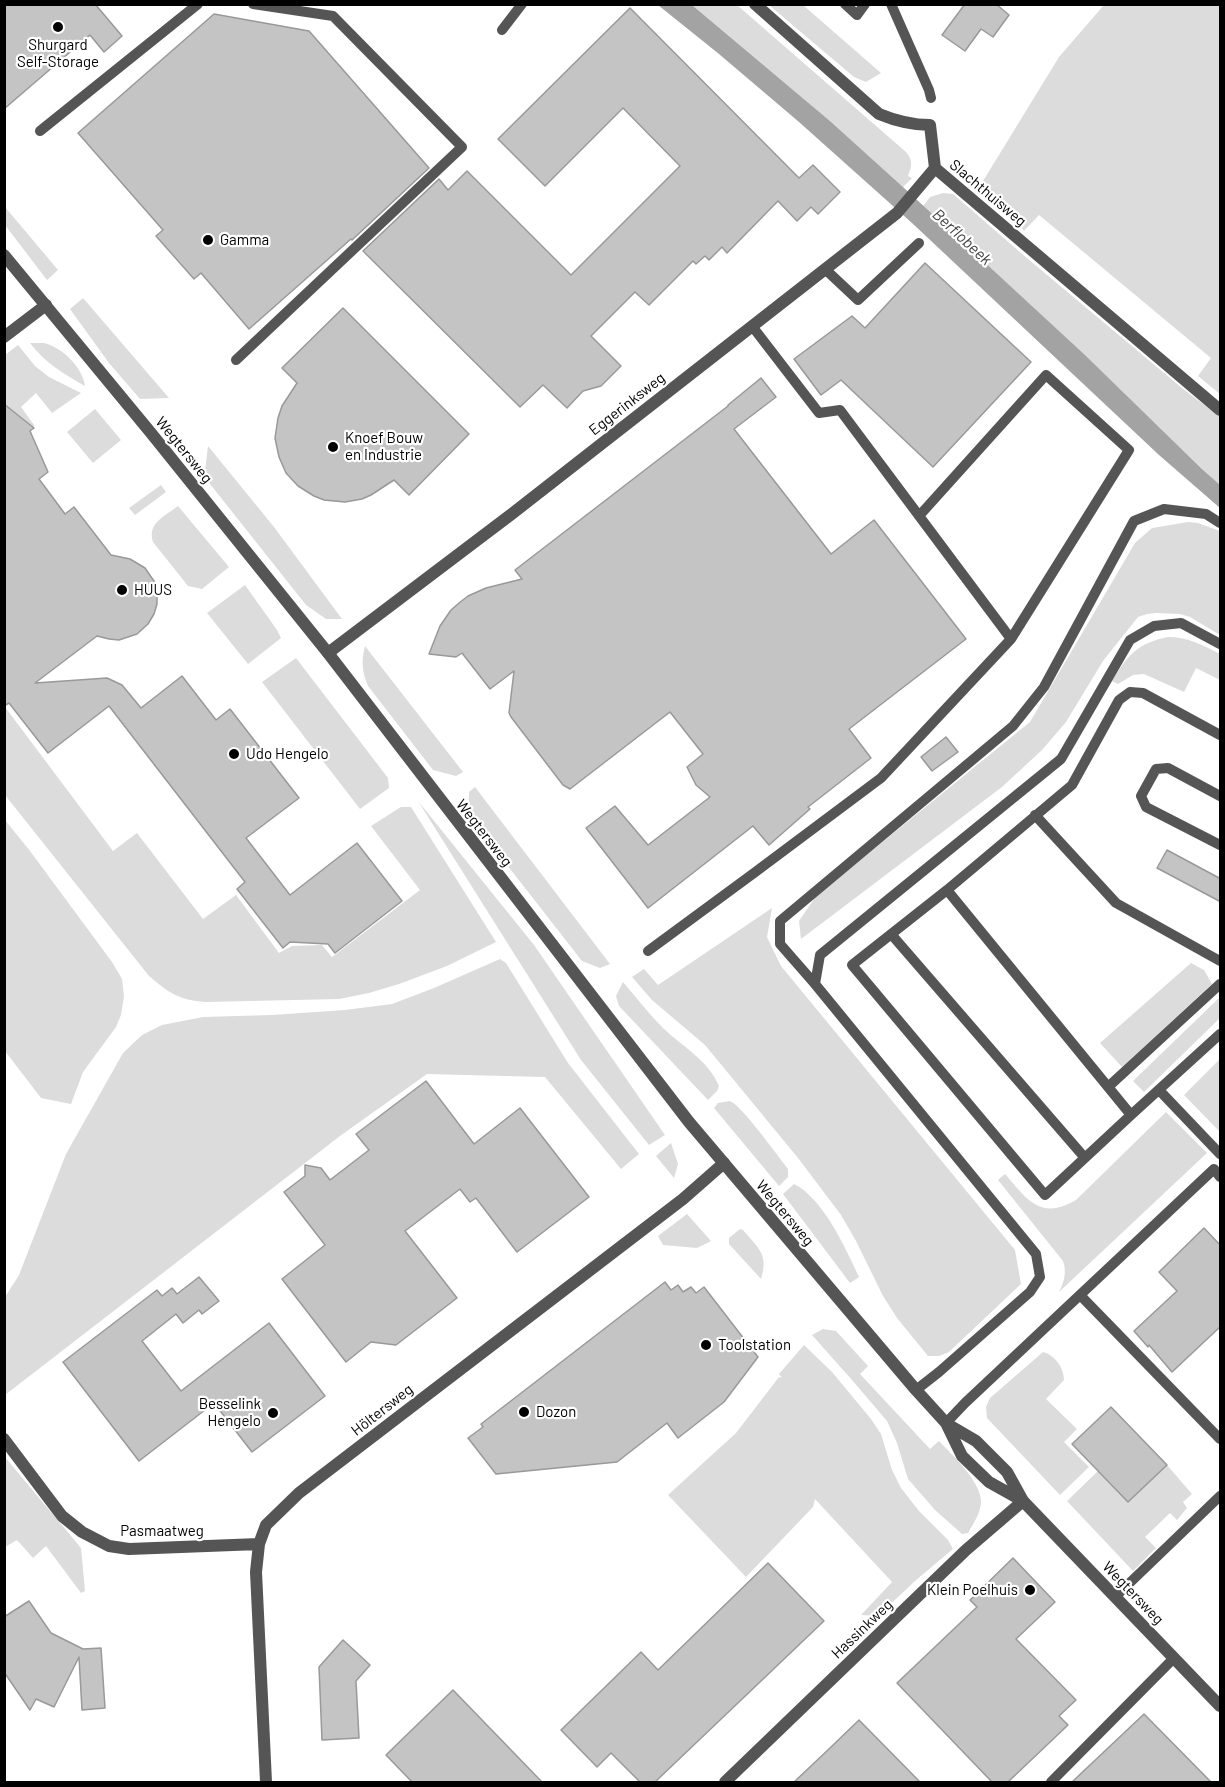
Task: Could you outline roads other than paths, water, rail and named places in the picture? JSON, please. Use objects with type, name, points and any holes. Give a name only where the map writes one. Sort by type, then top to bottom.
[{"type":"street","name":"Slachthuisweg","points":[[754,4],[879,114],[897,122],[930,125],[935,168],[1221,410]]},
{"type":"street","name":"Eggerinksweg","points":[[328,653],[513,513],[897,213],[935,168]]},
{"type":"street","name":"Wegtersweg","points":[[4,255],[328,653],[590,995],[724,1163],[946,1423],[962,1456],[989,1482],[1023,1501]]},
{"type":"street","points":[[4,337],[46,305]]},
{"type":"street","name":"Höltersweg","points":[[266,1782],[256,1572],[259,1544],[266,1525],[300,1493],[682,1199],[724,1163]]},
{"type":"street","name":"Wegtersweg","points":[[946,1423],[976,1441],[1007,1472],[1023,1501],[1219,1702]]},
{"type":"street","name":"Pasmaatweg","points":[[4,1439],[62,1516],[81,1532],[109,1546],[129,1549],[259,1544]]},
{"type":"street","name":"Hassinkweg","points":[[725,1782],[966,1550],[1023,1501]]},
{"type":"lane","points":[[40,131],[198,4]]},
{"type":"lane","points":[[236,360],[462,147],[333,16],[253,4]]},
{"type":"lane","points":[[502,30],[522,4]]},
{"type":"lane","points":[[845,4],[857,15],[865,4]]},
{"type":"lane","points":[[891,4],[931,99]]},
{"type":"lane","points":[[825,269],[858,300],[919,243]]},
{"type":"lane","points":[[752,326],[819,413],[840,410],[1011,639]]},
{"type":"lane","points":[[648,951],[881,778],[1011,639],[1129,450],[1046,375],[919,516]]},
{"type":"lane","points":[[916,1390],[948,1365],[1030,1292],[1040,1277],[1036,1254],[780,944],[780,921],[1013,726],[1044,687],[1134,521],[1164,509],[1206,514],[1221,523]]},
{"type":"lane","points":[[815,984],[820,955],[1061,759],[1130,640],[1154,626],[1181,623],[1221,644]]},
{"type":"lane","points":[[1221,735],[1143,693],[1130,692],[1119,700],[1072,785],[947,890],[852,965],[1045,1195],[1221,1034]]},
{"type":"lane","points":[[1221,796],[1168,768],[1156,769],[1141,796],[1146,807],[1221,845]]},
{"type":"lane","points":[[1035,815],[1116,903],[1221,961]]},
{"type":"lane","points":[[947,890],[1131,1115]]},
{"type":"lane","points":[[891,934],[1085,1158]]},
{"type":"lane","points":[[1108,1087],[1221,984]]},
{"type":"lane","points":[[1159,1090],[1221,1154]]},
{"type":"lane","points":[[946,1423],[964,1403],[1080,1294],[1218,1171]]},
{"type":"lane","points":[[1080,1294],[1221,1439]]},
{"type":"lane","name":"Wegtersweg","points":[[1116,1597],[1221,1496]]},
{"type":"lane","points":[[1051,1782],[1174,1658]]},
{"type":"place","name":"Shurgard Self-Storage","points":[[58,27]]},
{"type":"place","name":"Gamma","points":[[208,240]]},
{"type":"place","name":"Knoef Bouw en Industrie","points":[[333,447]]},
{"type":"place","name":"HUUS","points":[[122,590]]},
{"type":"place","name":"Udo Hengelo","points":[[234,754]]},
{"type":"place","name":"Toolstation","points":[[706,1345]]},
{"type":"place","name":"Dozon","points":[[524,1412]]},
{"type":"place","name":"Besselink Hengelo","points":[[273,1413]]},
{"type":"place","name":"Klein Poelhuis","points":[[1030,1590]]},
{"type":"water label","name":"Berflobeek","points":[[962,237]]}]
